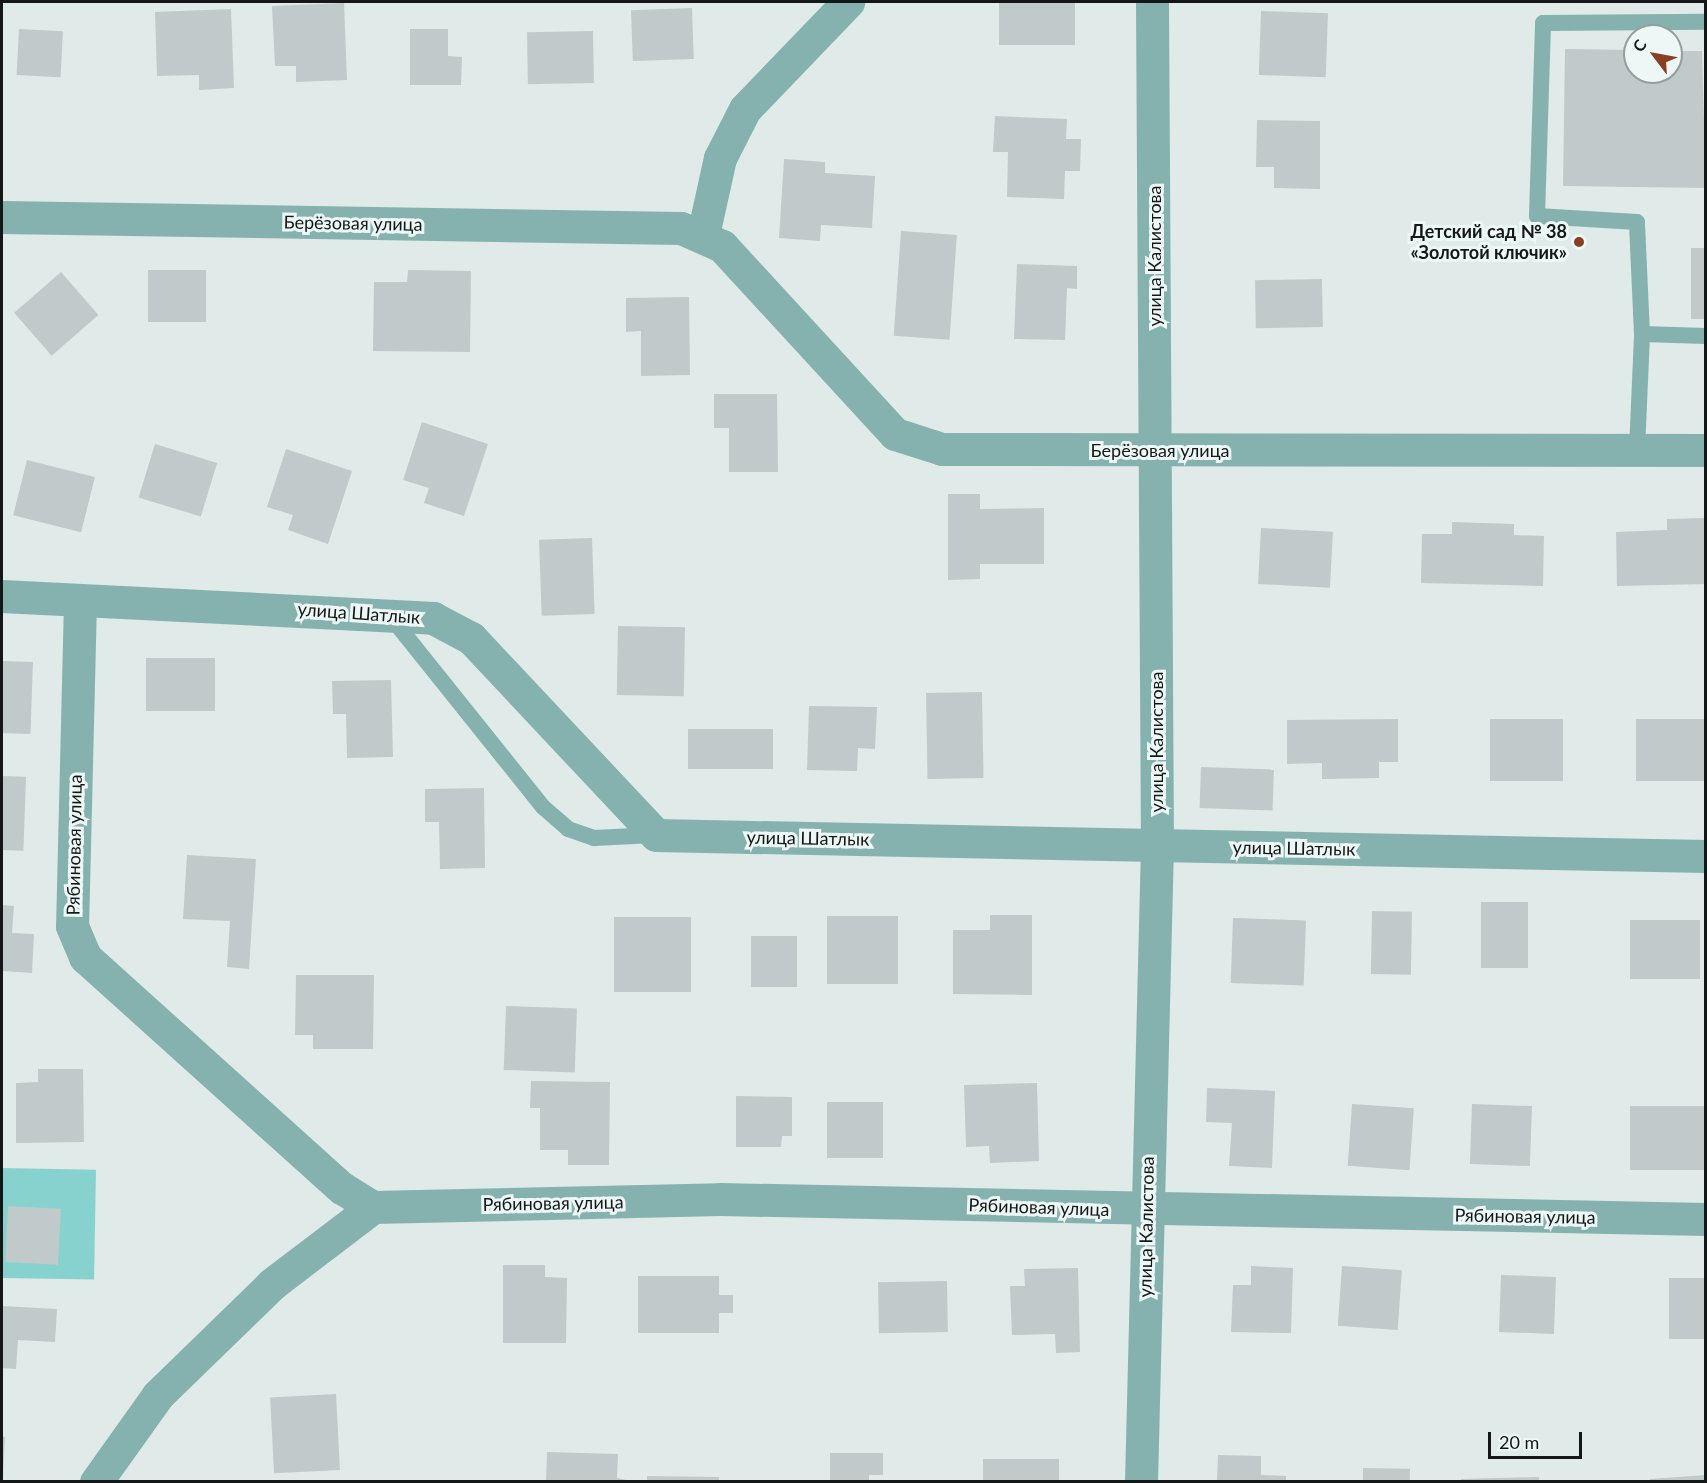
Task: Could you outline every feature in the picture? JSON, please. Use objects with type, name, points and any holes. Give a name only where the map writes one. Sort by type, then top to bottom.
[{"type":"street","points":[[703,235],[720,158],[739,118],[848,2]]},
{"type":"street","name":"улица Калистова","points":[[1141,1482],[1146,1210],[1157,846],[1152,2]]},
{"type":"street","name":"Берёзовая улица","points":[[2,217],[681,228],[703,235],[722,246],[895,434],[942,449],[1706,450]]},
{"type":"street","name":"улица Шатлык","points":[[2,596],[387,613],[433,618],[471,638],[656,835],[1706,856]]},
{"type":"street","name":"Рябиновая улица","points":[[80,601],[72,926],[85,957],[342,1188],[373,1207],[720,1199],[1146,1210],[1706,1219]]},
{"type":"street","points":[[96,1482],[158,1395],[272,1284],[373,1207]]},
{"type":"lane","points":[[1636,450],[1642,334],[1637,222],[1537,216],[1544,23],[1706,22]]},
{"type":"lane","points":[[1642,334],[1706,336]]},
{"type":"lane","points":[[387,613],[543,807],[568,829],[594,838],[656,835]]},
{"type":"shaded area","points":[[2,1168],[96,1170],[94,1280],[2,1278]]},
{"type":"building","points":[[999,2],[1075,2],[1075,45],[999,45]]},
{"type":"building","points":[[344,3],[347,80],[296,82],[296,66],[275,66],[272,6]]},
{"type":"building","points":[[692,8],[694,59],[633,61],[631,10]]},
{"type":"building","points":[[231,9],[234,88],[199,90],[199,75],[157,76],[155,12]]},
{"type":"building","points":[[1261,11],[1328,13],[1326,77],[1259,75]]},
{"type":"building","points":[[19,29],[63,31],[61,77],[17,75]]},
{"type":"building","points":[[410,29],[448,29],[448,56],[462,57],[461,85],[410,85]]},
{"type":"building","points":[[593,31],[594,83],[528,84],[527,32]]},
{"type":"building","points":[[1565,49],[1623,50],[1623,84],[1683,84],[1683,51],[1702,51],[1706,188],[1563,186]]},
{"type":"building","points":[[995,116],[1067,119],[1066,139],[1081,139],[1080,171],[1065,171],[1064,199],[1007,197],[1008,152],[993,152]]},
{"type":"building","points":[[1257,120],[1320,121],[1320,189],[1274,188],[1274,167],[1256,167]]},
{"type":"building","points":[[784,159],[825,162],[825,173],[875,176],[872,228],[821,225],[820,241],[779,238]]},
{"type":"building","points":[[901,231],[957,235],[950,340],[894,336]]},
{"type":"building","points":[[1691,248],[1706,248],[1706,319],[1691,319]]},
{"type":"building","points":[[1017,264],[1077,266],[1077,289],[1067,288],[1065,340],[1014,339]]},
{"type":"building","points":[[148,270],[206,270],[206,322],[148,322]]},
{"type":"building","points":[[408,270],[471,271],[470,352],[373,351],[374,282],[407,282]]},
{"type":"building","points":[[61,272],[98,315],[52,356],[14,313]]},
{"type":"building","points":[[1322,279],[1323,327],[1256,328],[1255,280]]},
{"type":"building","points":[[689,297],[690,375],[641,376],[641,331],[626,332],[626,298]]},
{"type":"building","points":[[714,394],[777,394],[778,472],[729,472],[729,428],[714,428]]},
{"type":"building","points":[[422,422],[488,444],[464,516],[424,503],[429,488],[403,480]]},
{"type":"building","points":[[155,444],[217,463],[201,517],[139,498]]},
{"type":"building","points":[[286,449],[352,471],[328,544],[288,530],[293,515],[267,507]]},
{"type":"building","points":[[27,460],[95,477],[81,532],[13,515]]},
{"type":"building","points":[[948,494],[980,494],[980,509],[1044,508],[1044,564],[980,564],[980,579],[948,580]]},
{"type":"building","points":[[1706,518],[1706,584],[1617,586],[1616,532],[1667,530],[1667,519]]},
{"type":"building","points":[[1452,522],[1514,524],[1514,535],[1544,536],[1543,586],[1421,583],[1422,534],[1452,534]]},
{"type":"building","points":[[1261,528],[1333,532],[1330,588],[1258,584]]},
{"type":"building","points":[[592,538],[595,614],[542,616],[539,540]]},
{"type":"building","points":[[618,626],[685,627],[684,696],[617,695]]},
{"type":"building","points":[[146,658],[215,658],[215,711],[146,711]]},
{"type":"building","points":[[2,661],[33,662],[30,734],[2,733]]},
{"type":"building","points":[[391,680],[393,757],[347,758],[346,714],[333,714],[332,681]]},
{"type":"building","points":[[982,692],[984,778],[928,779],[926,693]]},
{"type":"building","points":[[809,706],[877,707],[875,749],[858,748],[857,771],[807,770]]},
{"type":"building","points":[[1398,719],[1398,762],[1379,762],[1379,778],[1322,779],[1322,763],[1287,764],[1287,720]]},
{"type":"building","points":[[1490,719],[1563,719],[1563,781],[1490,781]]},
{"type":"building","points":[[1636,719],[1706,719],[1706,781],[1636,781]]},
{"type":"building","points":[[688,729],[773,729],[773,769],[688,769]]},
{"type":"building","points":[[1201,767],[1274,770],[1273,811],[1200,808]]},
{"type":"building","points":[[2,776],[26,777],[23,851],[2,850]]},
{"type":"building","points":[[484,788],[485,868],[440,869],[439,822],[425,822],[425,789]]},
{"type":"building","points":[[187,855],[256,859],[249,969],[227,967],[230,921],[183,919]]},
{"type":"building","points":[[1481,902],[1528,902],[1528,968],[1481,968]]},
{"type":"building","points":[[2,905],[14,906],[12,933],[34,934],[32,973],[2,971]]},
{"type":"building","points":[[1372,911],[1412,912],[1411,975],[1371,974]]},
{"type":"building","points":[[990,915],[1032,915],[1032,995],[953,994],[953,930],[990,930]]},
{"type":"building","points":[[827,916],[898,916],[898,984],[827,984]]},
{"type":"building","points":[[614,917],[691,917],[691,992],[614,992]]},
{"type":"building","points":[[1233,918],[1306,921],[1304,986],[1231,983]]},
{"type":"building","points":[[1630,920],[1700,920],[1700,979],[1630,979]]},
{"type":"building","points":[[751,936],[797,936],[797,987],[751,987]]},
{"type":"building","points":[[296,975],[374,975],[373,1049],[313,1049],[313,1035],[295,1035]]},
{"type":"building","points":[[506,1006],[577,1008],[575,1072],[504,1070]]},
{"type":"building","points":[[38,1069],[83,1069],[84,1142],[16,1143],[16,1083],[38,1082]]},
{"type":"building","points":[[531,1081],[610,1082],[609,1165],[568,1165],[568,1150],[540,1150],[540,1108],[530,1108]]},
{"type":"building","points":[[1037,1083],[1039,1161],[990,1163],[989,1146],[966,1147],[964,1085]]},
{"type":"building","points":[[1207,1088],[1275,1091],[1272,1168],[1229,1166],[1232,1123],[1206,1122]]},
{"type":"building","points":[[736,1096],[792,1097],[792,1136],[782,1136],[781,1147],[736,1147]]},
{"type":"building","points":[[827,1102],[883,1102],[883,1158],[827,1158]]},
{"type":"building","points":[[1352,1104],[1414,1108],[1410,1170],[1348,1166]]},
{"type":"building","points":[[1472,1104],[1532,1106],[1530,1166],[1470,1164]]},
{"type":"building","points":[[1630,1106],[1704,1106],[1704,1170],[1630,1170]]},
{"type":"building","points":[[8,1206],[61,1209],[58,1265],[5,1262]]},
{"type":"building","points":[[503,1265],[545,1265],[545,1277],[567,1278],[566,1343],[503,1343]]},
{"type":"building","points":[[1251,1266],[1293,1268],[1291,1333],[1231,1332],[1233,1285],[1251,1285]]},
{"type":"building","points":[[1342,1266],[1402,1270],[1398,1330],[1338,1326]]},
{"type":"building","points":[[1078,1268],[1080,1352],[1056,1353],[1055,1334],[1012,1335],[1010,1286],[1025,1286],[1024,1269]]},
{"type":"building","points":[[1501,1275],[1556,1277],[1554,1334],[1499,1332]]},
{"type":"building","points":[[638,1276],[719,1276],[719,1295],[733,1295],[733,1313],[719,1313],[719,1333],[638,1333]]},
{"type":"building","points":[[1669,1278],[1706,1278],[1706,1339],[1669,1339]]},
{"type":"building","points":[[947,1281],[948,1332],[879,1333],[878,1282]]},
{"type":"building","points":[[2,1306],[57,1309],[55,1342],[18,1340],[16,1369],[2,1368]]},
{"type":"building","points":[[336,1394],[340,1470],[274,1473],[270,1397]]},
{"type":"building","points":[[2,1436],[5,1437],[3,1477],[2,1477]]},
{"type":"building","points":[[547,1452],[618,1454],[617,1478],[635,1482],[546,1482]]},
{"type":"building","points":[[830,1453],[883,1453],[883,1475],[869,1475],[869,1482],[830,1482]]},
{"type":"building","points":[[1218,1455],[1261,1456],[1261,1475],[1286,1476],[1286,1482],[1217,1482]]},
{"type":"building","points":[[983,1459],[1059,1459],[1059,1482],[983,1482]]},
{"type":"building","points":[[1363,1468],[1410,1469],[1410,1482],[1363,1482]]},
{"type":"building","points":[[1706,1475],[1706,1482],[1650,1482],[1650,1479]]},
{"type":"building","points":[[647,1476],[719,1477],[719,1482],[647,1482]]},
{"type":"building","points":[[1539,1477],[1539,1482],[1461,1482],[1461,1479]]},
{"type":"place","name":"Детский сад № 38 «Золотой ключик»","points":[[1579,242]]}]
